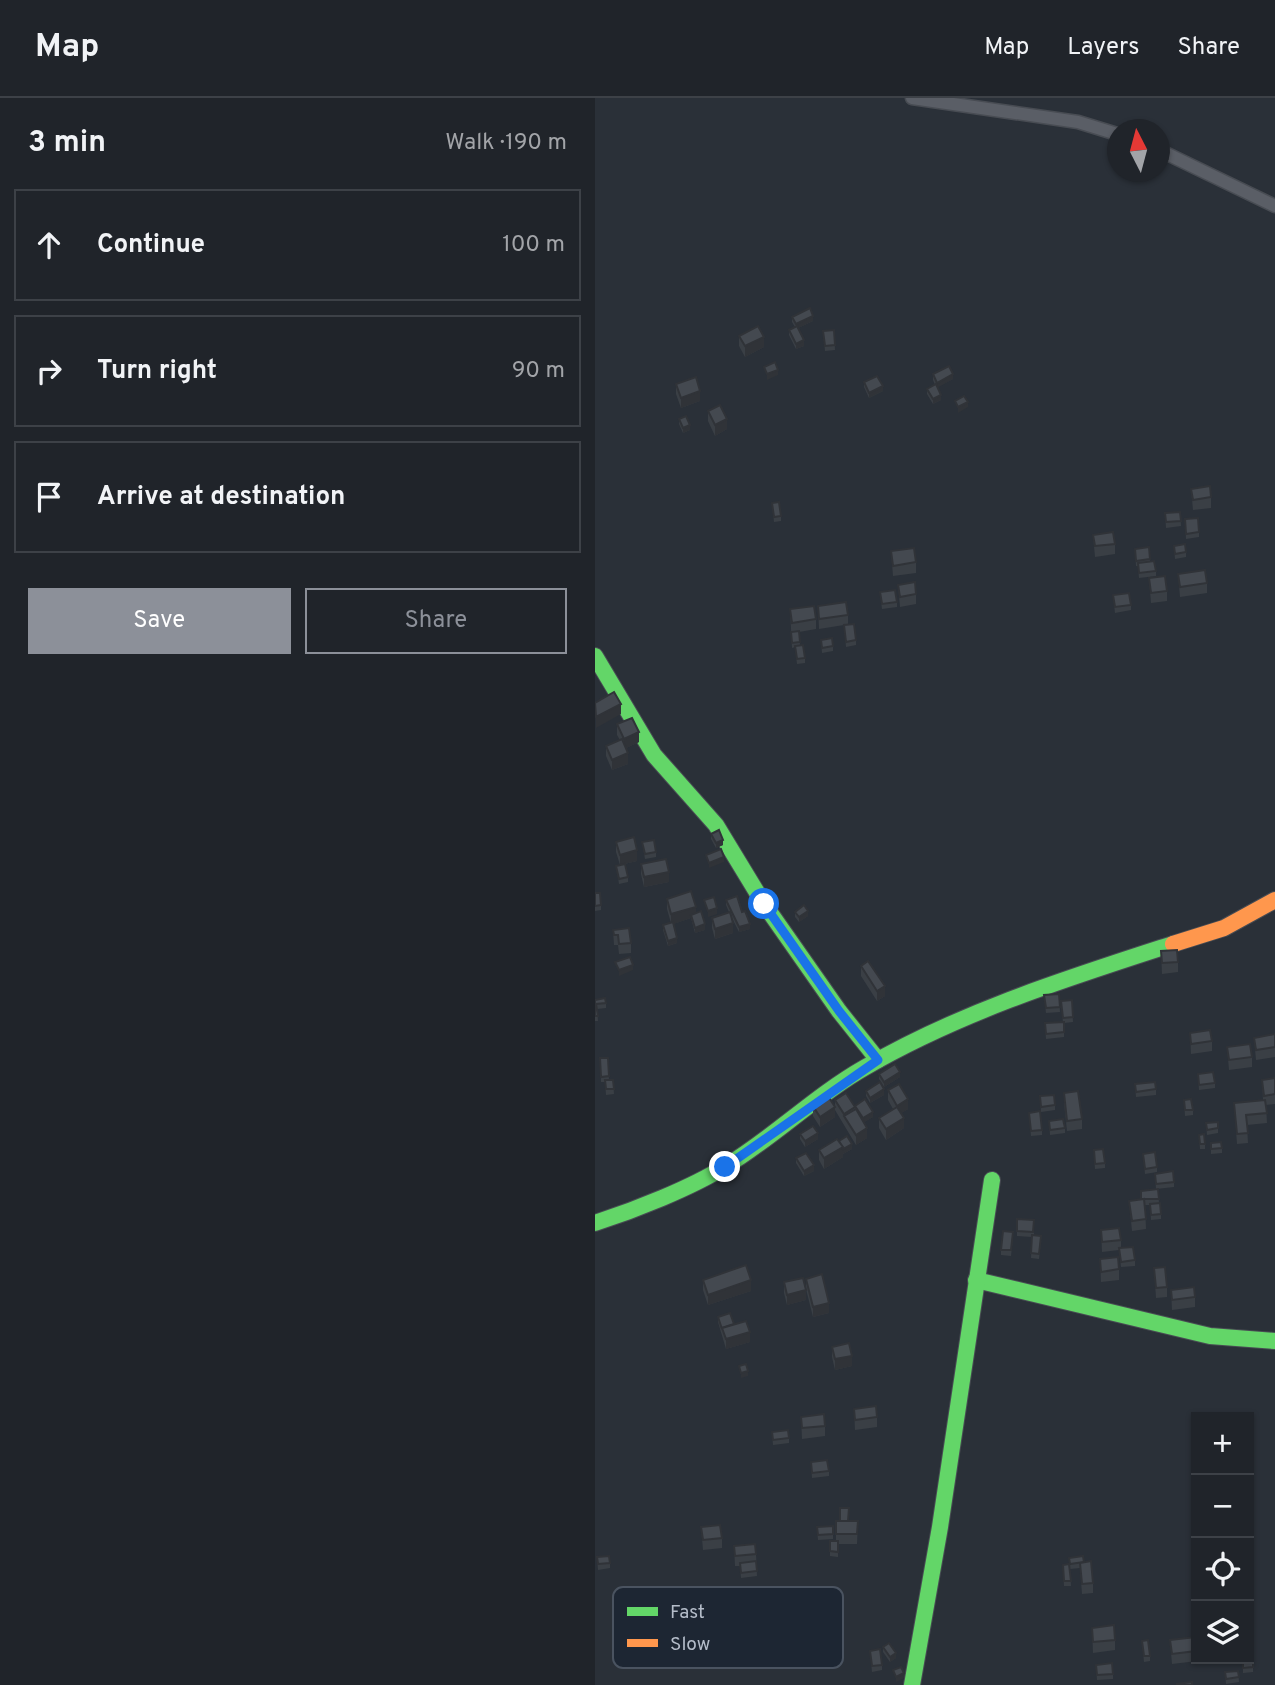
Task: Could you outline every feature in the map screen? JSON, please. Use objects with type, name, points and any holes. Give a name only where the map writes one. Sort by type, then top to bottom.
[{"type":"street","points":[[912,98],[1078,122],[1107,131]]},
{"type":"street","points":[[1170,155],[1275,206]]},
{"type":"street","points":[[595,656],[654,755],[716,825],[772,914],[839,1011],[878,1060]]},
{"type":"street","points":[[595,1223],[620,1215],[725,1167],[878,1060],[915,1041],[1046,985],[1224,928],[1275,900]]},
{"type":"street","points":[[912,1685],[920,1652],[992,1180]]},
{"type":"street","points":[[976,1280],[1210,1336],[1275,1341]]},
{"type":"building","points":[[810,308],[813,316],[796,324],[792,317]]},
{"type":"building","points":[[758,326],[764,337],[745,346],[739,336]]},
{"type":"building","points":[[797,326],[804,340],[796,344],[789,330]]},
{"type":"building","points":[[834,330],[835,345],[825,346],[823,331]]},
{"type":"building","points":[[775,362],[778,370],[767,374],[764,367]]},
{"type":"building","points":[[949,366],[953,374],[937,383],[933,374]]},
{"type":"building","points":[[877,376],[883,386],[869,393],[864,382]]},
{"type":"building","points":[[696,377],[700,391],[681,398],[676,384]]},
{"type":"building","points":[[936,384],[941,395],[933,399],[927,389]]},
{"type":"building","points":[[964,396],[968,402],[958,407],[955,401]]},
{"type":"building","points":[[720,405],[727,419],[715,425],[708,411]]},
{"type":"building","points":[[686,416],[690,425],[683,428],[679,419]]},
{"type":"building","points":[[1210,486],[1211,497],[1193,500],[1191,489]]},
{"type":"building","points":[[779,502],[781,516],[774,517],[772,503]]},
{"type":"building","points":[[1180,512],[1181,521],[1166,522],[1165,513]]},
{"type":"building","points":[[1198,518],[1199,532],[1186,534],[1185,519]]},
{"type":"building","points":[[1113,532],[1115,544],[1095,546],[1093,535]]},
{"type":"building","points":[[1185,544],[1186,552],[1175,554],[1174,546]]},
{"type":"building","points":[[1149,547],[1150,559],[1136,561],[1135,549]]},
{"type":"building","points":[[914,548],[916,562],[893,566],[891,551]]},
{"type":"building","points":[[1154,561],[1156,571],[1139,573],[1138,563]]},
{"type":"building","points":[[1205,570],[1207,583],[1180,587],[1178,574]]},
{"type":"building","points":[[1165,576],[1167,591],[1151,593],[1149,578]]},
{"type":"building","points":[[915,582],[916,594],[900,597],[898,585]]},
{"type":"building","points":[[895,590],[897,602],[882,604],[880,592]]},
{"type":"building","points":[[1129,593],[1131,605],[1115,607],[1113,595]]},
{"type":"building","points":[[846,602],[848,615],[819,619],[818,606]]},
{"type":"building","points":[[814,606],[816,619],[792,623],[790,609]]},
{"type":"building","points":[[854,624],[856,640],[846,642],[844,625]]},
{"type":"building","points":[[799,631],[800,642],[792,643],[791,632]]},
{"type":"building","points":[[832,638],[833,646],[822,648],[821,640]]},
{"type":"building","points":[[803,645],[805,658],[797,659],[795,646]]},
{"type":"building","points":[[614,692],[621,704],[596,717],[595,703]]},
{"type":"building","points":[[632,718],[639,732],[624,739],[617,724]]},
{"type":"building","points":[[622,739],[628,753],[612,760],[606,746]]},
{"type":"building","points":[[719,830],[723,840],[716,843],[711,834]]},
{"type":"building","points":[[634,837],[637,850],[620,855],[616,842]]},
{"type":"building","points":[[654,840],[656,852],[645,854],[642,842]]},
{"type":"building","points":[[721,849],[724,857],[709,863],[706,855]]},
{"type":"building","points":[[666,859],[669,872],[644,877],[641,864]]},
{"type":"building","points":[[625,864],[628,877],[619,879],[616,866]]},
{"type":"building","points":[[691,891],[696,907],[671,914],[667,899]]},
{"type":"building","points":[[595,893],[600,893],[601,905],[595,906]]},
{"type":"building","points":[[737,896],[742,912],[745,911],[750,924],[739,927],[726,900]]},
{"type":"building","points":[[714,897],[717,908],[708,911],[704,900]]},
{"type":"building","points":[[804,905],[808,911],[799,917],[795,912]]},
{"type":"building","points":[[701,911],[705,924],[695,928],[691,915]]},
{"type":"building","points":[[730,912],[733,923],[715,929],[712,918]]},
{"type":"building","points":[[673,922],[677,938],[668,941],[663,925]]},
{"type":"building","points":[[629,928],[631,943],[619,944],[618,935],[614,935],[613,930]]},
{"type":"building","points":[[1177,950],[1178,962],[1162,963],[1161,951]]},
{"type":"building","points":[[630,957],[633,965],[619,970],[615,962]]},
{"type":"building","points":[[868,961],[885,986],[877,991],[861,966]]},
{"type":"building","points":[[1059,994],[1060,1007],[1046,1008],[1044,995]]},
{"type":"building","points":[[605,998],[606,1003],[596,1004],[598,1016],[595,1016],[595,1000]]},
{"type":"building","points":[[1072,1000],[1073,1017],[1063,1018],[1061,1001]]},
{"type":"building","points":[[1064,1022],[1064,1032],[1046,1034],[1045,1023]]},
{"type":"building","points":[[1210,1030],[1212,1041],[1191,1044],[1190,1033]]},
{"type":"building","points":[[1275,1034],[1275,1047],[1256,1050],[1254,1038]]},
{"type":"building","points":[[1250,1044],[1252,1057],[1229,1060],[1227,1047]]},
{"type":"building","points":[[600,1058],[608,1058],[609,1076],[601,1077]]},
{"type":"building","points":[[895,1064],[900,1072],[884,1082],[879,1074]]},
{"type":"building","points":[[1213,1072],[1215,1083],[1199,1085],[1198,1074]]},
{"type":"building","points":[[1275,1078],[1275,1094],[1264,1096],[1262,1080]]},
{"type":"building","points":[[605,1080],[613,1080],[614,1089],[606,1089]]},
{"type":"building","points":[[880,1082],[884,1089],[870,1098],[866,1091]]},
{"type":"building","points":[[1155,1082],[1156,1089],[1136,1092],[1135,1084]]},
{"type":"building","points":[[899,1084],[908,1099],[897,1106],[888,1090]]},
{"type":"building","points":[[1078,1091],[1082,1119],[1067,1121],[1064,1093]]},
{"type":"building","points":[[846,1093],[855,1107],[844,1114],[835,1100]]},
{"type":"building","points":[[1054,1095],[1055,1105],[1041,1107],[1040,1096]]},
{"type":"building","points":[[828,1096],[835,1107],[820,1117],[813,1106]]},
{"type":"building","points":[[865,1099],[873,1112],[863,1118],[855,1106]]},
{"type":"building","points":[[1191,1099],[1193,1110],[1185,1110],[1184,1100]]},
{"type":"building","points":[[1265,1100],[1267,1113],[1246,1115],[1248,1133],[1237,1134],[1234,1103]]},
{"type":"building","points":[[897,1107],[904,1118],[886,1129],[879,1118]]},
{"type":"building","points":[[856,1109],[867,1128],[856,1135],[844,1116]]},
{"type":"building","points":[[1040,1111],[1042,1130],[1031,1131],[1029,1113]]},
{"type":"building","points":[[1063,1119],[1065,1128],[1050,1130],[1049,1121]]},
{"type":"building","points":[[1218,1122],[1218,1128],[1207,1130],[1206,1123]]},
{"type":"building","points":[[813,1126],[818,1133],[805,1141],[800,1134]]},
{"type":"building","points":[[1204,1134],[1205,1144],[1200,1144],[1199,1135]]},
{"type":"building","points":[[847,1136],[852,1144],[843,1149],[839,1141]]},
{"type":"building","points":[[837,1139],[843,1147],[824,1158],[819,1150]]},
{"type":"building","points":[[1221,1142],[1222,1148],[1211,1149],[1211,1143]]},
{"type":"building","points":[[1103,1149],[1105,1163],[1095,1164],[1094,1150]]},
{"type":"building","points":[[1155,1152],[1157,1167],[1145,1169],[1143,1154]]},
{"type":"building","points":[[806,1153],[814,1165],[804,1171],[796,1158]]},
{"type":"building","points":[[1173,1171],[1174,1182],[1156,1184],[1155,1174]]},
{"type":"building","points":[[1158,1189],[1159,1199],[1141,1199],[1141,1191]]},
{"type":"building","points":[[1144,1199],[1146,1219],[1132,1221],[1129,1201]]},
{"type":"building","points":[[1160,1203],[1161,1214],[1151,1215],[1150,1204]]},
{"type":"building","points":[[1017,1219],[1034,1220],[1033,1232],[1017,1231]]},
{"type":"building","points":[[1119,1228],[1121,1240],[1102,1242],[1101,1230]]},
{"type":"building","points":[[1003,1231],[1013,1232],[1011,1250],[1001,1250]]},
{"type":"building","points":[[1032,1235],[1041,1236],[1039,1254],[1031,1253]]},
{"type":"building","points":[[1133,1247],[1135,1260],[1121,1262],[1119,1248]]},
{"type":"building","points":[[1118,1257],[1119,1269],[1101,1272],[1100,1259]]},
{"type":"building","points":[[746,1265],[751,1280],[708,1295],[703,1280]]},
{"type":"building","points":[[1165,1267],[1167,1287],[1156,1288],[1154,1268]]},
{"type":"building","points":[[822,1274],[829,1303],[813,1307],[806,1279]]},
{"type":"building","points":[[803,1278],[806,1290],[787,1295],[784,1282]]},
{"type":"building","points":[[1194,1287],[1195,1297],[1172,1300],[1171,1290]]},
{"type":"building","points":[[730,1313],[734,1324],[722,1329],[718,1317]]},
{"type":"building","points":[[746,1321],[750,1332],[726,1339],[722,1328]]},
{"type":"building","points":[[849,1343],[852,1356],[835,1359],[832,1347]]},
{"type":"building","points":[[746,1364],[748,1371],[741,1373],[739,1366]]},
{"type":"building","points":[[876,1406],[877,1417],[855,1420],[854,1409]]},
{"type":"building","points":[[824,1414],[825,1426],[802,1428],[801,1417]]},
{"type":"building","points":[[788,1430],[789,1438],[773,1440],[772,1432]]},
{"type":"building","points":[[827,1460],[829,1471],[812,1473],[811,1462]]},
{"type":"building","points":[[840,1508],[849,1508],[848,1521],[840,1521]]},
{"type":"building","points":[[836,1521],[858,1521],[857,1534],[836,1534]]},
{"type":"building","points":[[720,1525],[722,1538],[703,1540],[701,1527]]},
{"type":"building","points":[[833,1526],[833,1534],[818,1535],[817,1527]]},
{"type":"building","points":[[830,1541],[838,1541],[838,1552],[830,1551]]},
{"type":"building","points":[[755,1544],[756,1554],[735,1556],[734,1546]]},
{"type":"building","points":[[609,1556],[610,1563],[598,1564],[597,1557]]},
{"type":"building","points":[[1083,1556],[1084,1562],[1070,1564],[1069,1558]]},
{"type":"building","points":[[756,1561],[757,1571],[741,1573],[740,1563]]},
{"type":"building","points":[[1091,1561],[1093,1583],[1082,1584],[1080,1563]]},
{"type":"building","points":[[1069,1564],[1071,1581],[1064,1581],[1063,1565]]},
{"type":"building","points":[[1114,1625],[1115,1640],[1093,1642],[1092,1628]]},
{"type":"building","points":[[1191,1638],[1191,1652],[1172,1654],[1170,1640]]},
{"type":"building","points":[[1148,1640],[1150,1656],[1144,1656],[1142,1641]]},
{"type":"building","points":[[889,1643],[896,1653],[890,1657],[883,1647]]},
{"type":"building","points":[[880,1649],[882,1665],[872,1666],[870,1651]]},
{"type":"building","points":[[1112,1663],[1113,1674],[1097,1675],[1096,1665]]},
{"type":"building","points":[[1243,1664],[1253,1664],[1253,1667],[1243,1668]]},
{"type":"building","points":[[901,1667],[904,1673],[896,1677],[893,1670]]},
{"type":"building","points":[[1238,1671],[1239,1677],[1226,1679],[1225,1672]]},
{"type":"traffic: fast","points":[[595,656],[654,755],[716,825],[764,904],[839,1011],[878,1060]]},
{"type":"traffic: fast","points":[[595,1223],[662,1198],[712,1174],[744,1155],[846,1079],[938,1030],[1054,983],[1173,944]]},
{"type":"traffic: fast","points":[[912,1685],[940,1527],[992,1180]]},
{"type":"traffic: fast","points":[[976,1280],[1210,1336],[1275,1341]]},
{"type":"traffic: slow","points":[[1173,944],[1224,928],[1275,900]]},
{"type":"route","points":[[725,1167],[878,1060],[839,1011],[764,904]]}]
